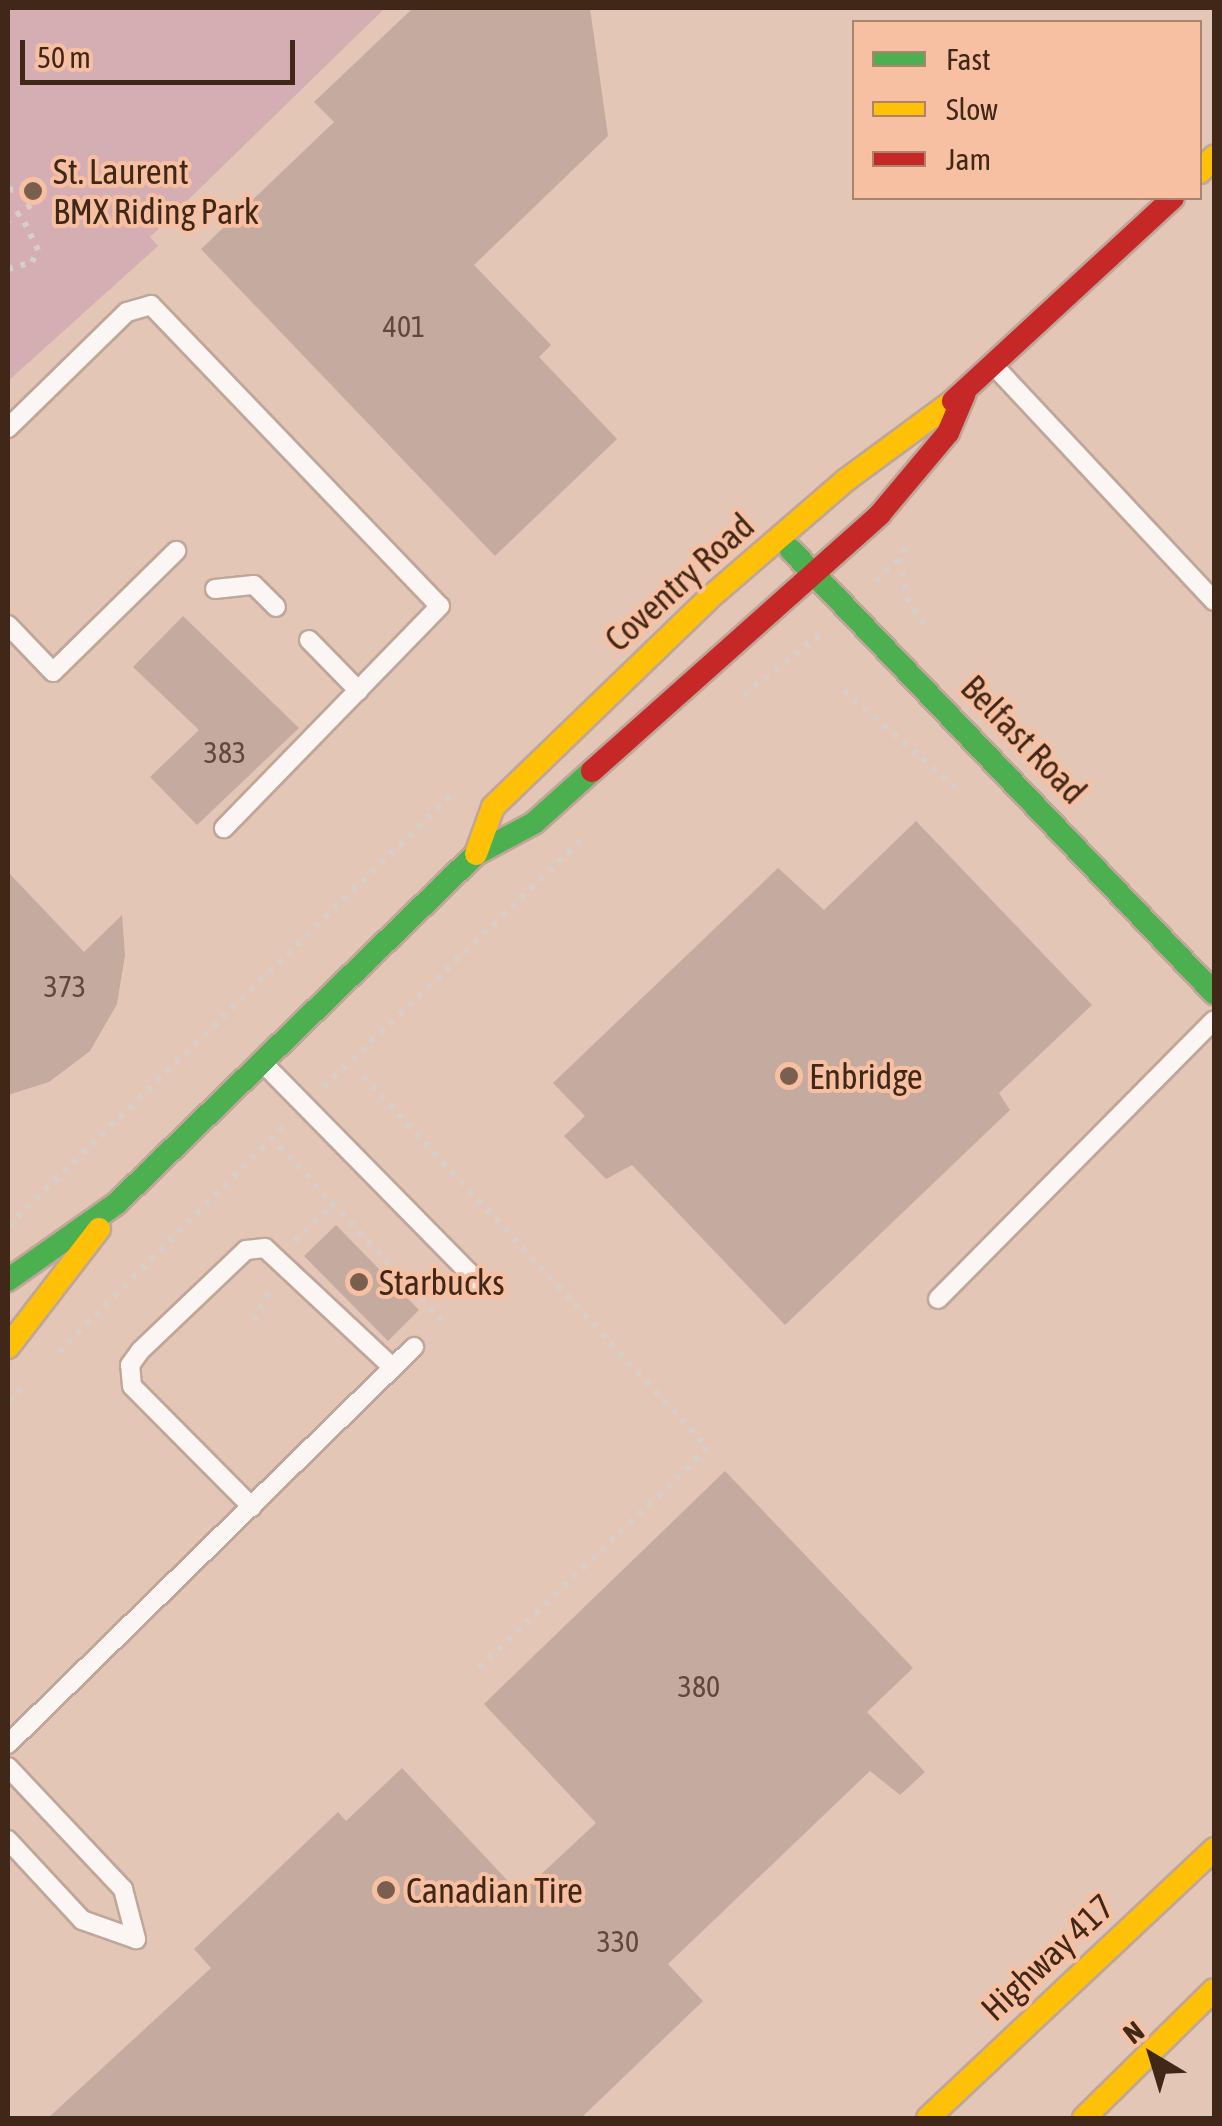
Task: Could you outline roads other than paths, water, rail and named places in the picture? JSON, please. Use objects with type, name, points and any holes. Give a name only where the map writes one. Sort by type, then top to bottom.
[{"type":"main road","name":"Coventry Road","points":[[476,854],[484,822],[504,796],[779,538],[965,393],[1171,200]]},
{"type":"main road","name":"Coventry Road","points":[[8,1280],[117,1203],[476,854],[534,823],[880,514],[948,433],[965,393]]},
{"type":"main road","name":"Belfast Road","points":[[779,538],[1214,993]]},
{"type":"main road","name":"Coventry Road","points":[[8,1347],[117,1203]]},
{"type":"main road","name":"Highway 417","points":[[928,2118],[1214,1849]]},
{"type":"main road","points":[[1084,2118],[1214,1990]]},
{"type":"main road","points":[[916,2118],[990,2057]]},
{"type":"lane","points":[[8,428],[127,312],[151,305],[440,606],[224,828]]},
{"type":"lane","points":[[994,366],[1214,601]]},
{"type":"lane","points":[[8,625],[53,672],[176,551]]},
{"type":"lane","points":[[215,589],[254,584],[276,607]]},
{"type":"lane","points":[[310,640],[359,691]]},
{"type":"lane","points":[[938,1300],[1214,1020]]},
{"type":"lane","points":[[264,1064],[479,1283]]},
{"type":"lane","points":[[252,1507],[132,1386],[130,1366],[140,1351],[246,1250],[265,1248],[392,1367]]},
{"type":"lane","points":[[8,1744],[414,1347]]},
{"type":"lane","points":[[8,1767],[123,1889],[136,1940],[82,1920],[8,1840]]},
{"type":"place","name":"St. Laurent BMX Riding Park","points":[[33,191]]},
{"type":"place","name":"Enbridge","points":[[789,1076]]},
{"type":"place","name":"Starbucks","points":[[359,1282]]},
{"type":"place","name":"Canadian Tire","points":[[386,1890]]}]
